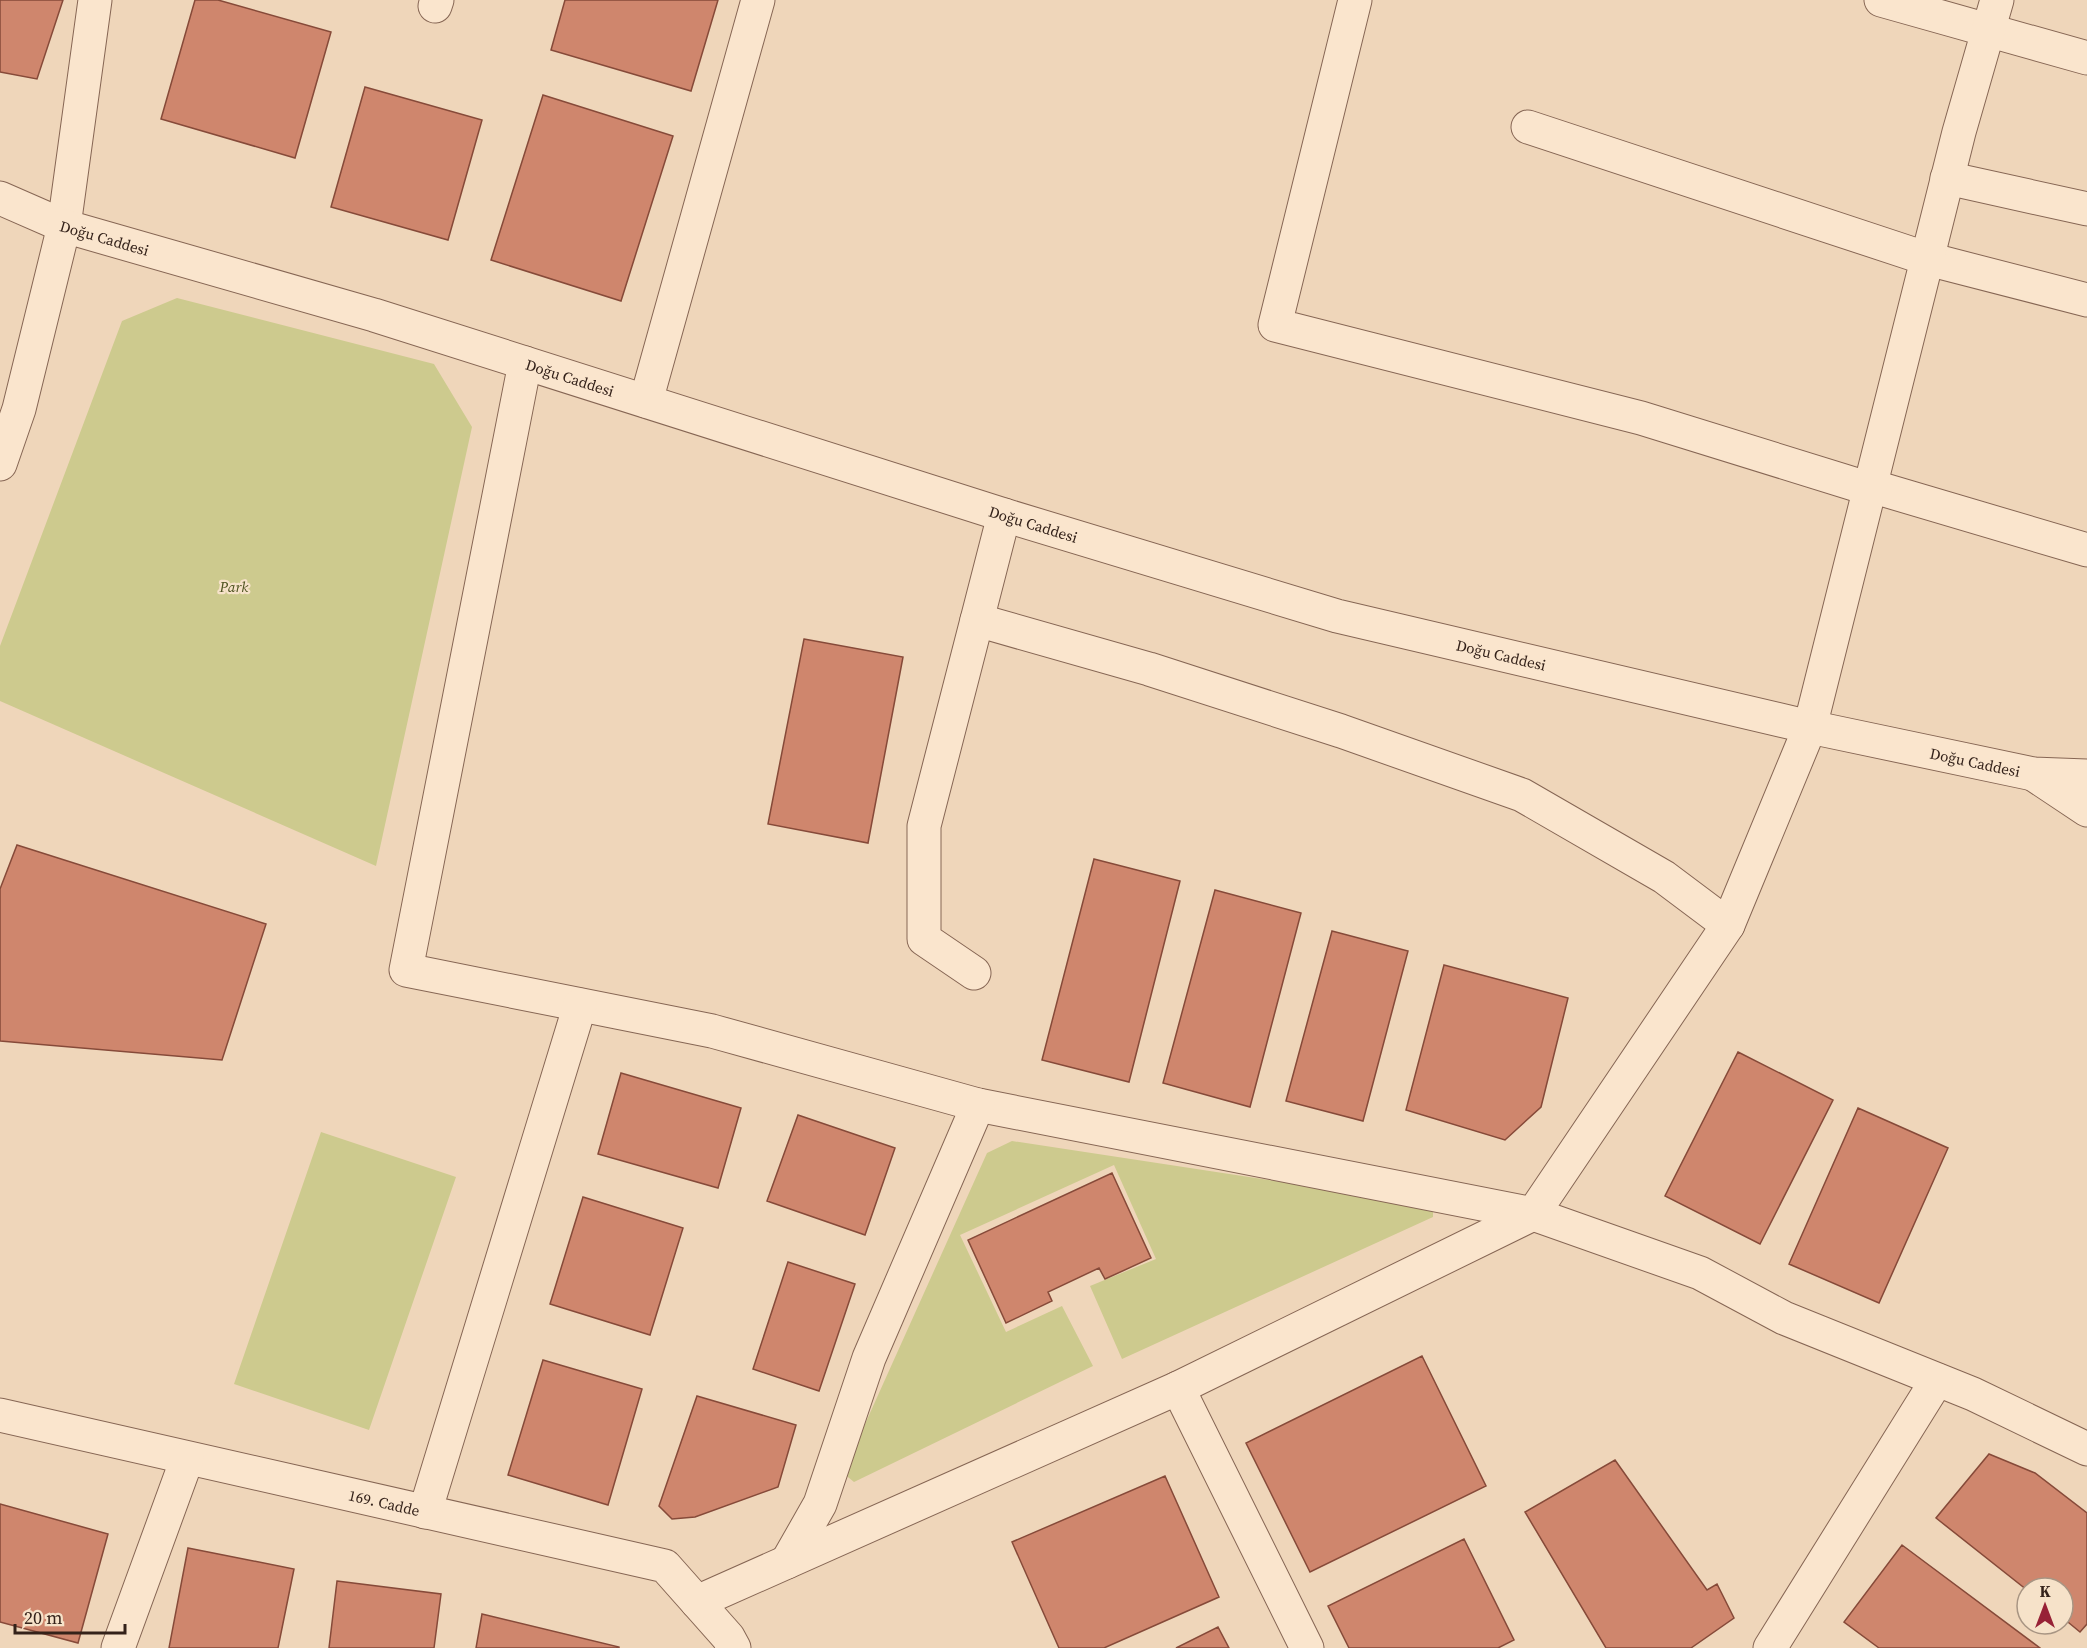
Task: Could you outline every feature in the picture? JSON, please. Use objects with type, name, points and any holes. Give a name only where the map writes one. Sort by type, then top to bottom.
[{"type":"street","points":[[0,464],[19,409],[64,226],[95,0]]},
{"type":"street","points":[[646,402],[758,0]]},
{"type":"street","points":[[1355,0],[1275,325],[1641,418],[1870,488],[2087,550]]},
{"type":"street","points":[[1881,0],[1988,32],[2087,58]]},
{"type":"street","points":[[696,1602],[1178,1388],[1533,1214],[1728,924],[1810,727],[1947,178],[1997,0]]},
{"type":"street","points":[[1528,127],[1928,258],[2087,300]]},
{"type":"street","points":[[1947,178],[2087,209]]},
{"type":"street","name":"Doğu Caddesi","points":[[0,198],[64,226],[374,315],[1004,515],[1337,616],[1810,727],[2033,774],[2087,776]]},
{"type":"street","points":[[525,363],[406,970],[712,1031],[978,1105],[1533,1214],[1700,1273],[1784,1318],[1936,1380],[2087,1449]]},
{"type":"street","points":[[974,973],[924,939],[924,825],[1004,515]]},
{"type":"street","points":[[977,620],[1161,673],[1341,731],[1522,795],[1664,877],[1728,924]]},
{"type":"street","points":[[2033,774],[2087,810]]},
{"type":"street","points":[[425,1512],[580,1005]]},
{"type":"street","points":[[787,1562],[820,1504],[870,1358],[978,1105]]},
{"type":"street","points":[[1770,1648],[1936,1380]]},
{"type":"street","points":[[1178,1388],[1307,1648]]},
{"type":"street","name":"169. Cadde","points":[[0,1415],[664,1566],[729,1637],[734,1648]]},
{"type":"street","points":[[118,1648],[188,1458]]},
{"type":"green space","name":"Park","points":[[177,298],[434,364],[472,427],[376,866],[0,701],[0,646],[122,321]]},
{"type":"green space","points":[[321,1132],[456,1177],[369,1430],[234,1384]]},
{"type":"green space","points":[[1012,1141],[1433,1205],[1433,1217],[1122,1359],[1090,1286],[1156,1259],[1114,1165],[960,1235],[1006,1332],[1062,1306],[1093,1366],[854,1482],[843,1473],[987,1153]]},
{"type":"building","points":[[0,0],[63,0],[37,79],[0,72]]},
{"type":"building","points":[[195,0],[218,0],[331,32],[295,158],[161,119]]},
{"type":"building","points":[[565,0],[718,0],[691,91],[551,50]]},
{"type":"building","points":[[365,87],[482,120],[448,240],[331,207]]},
{"type":"building","points":[[543,95],[673,136],[621,301],[491,260]]},
{"type":"building","points":[[804,639],[903,657],[868,843],[768,824]]},
{"type":"building","points":[[17,845],[266,924],[222,1060],[0,1041],[0,889]]},
{"type":"building","points":[[1094,859],[1180,881],[1129,1082],[1042,1060]]},
{"type":"building","points":[[1215,890],[1301,913],[1250,1107],[1163,1083]]},
{"type":"building","points":[[1332,931],[1408,951],[1363,1121],[1286,1101]]},
{"type":"building","points":[[1444,965],[1568,998],[1541,1107],[1505,1140],[1406,1110]]},
{"type":"building","points":[[1738,1052],[1833,1100],[1760,1244],[1665,1196]]},
{"type":"building","points":[[621,1073],[741,1108],[718,1188],[598,1154]]},
{"type":"building","points":[[1858,1108],[1948,1148],[1879,1303],[1789,1264]]},
{"type":"building","points":[[798,1115],[895,1148],[865,1235],[767,1201]]},
{"type":"building","points":[[1112,1173],[1151,1258],[1105,1279],[1099,1268],[1048,1292],[1052,1301],[1006,1323],[968,1240]]},
{"type":"building","points":[[583,1197],[683,1228],[650,1335],[550,1304]]},
{"type":"building","points":[[788,1262],[855,1284],[819,1391],[753,1369]]},
{"type":"building","points":[[1422,1356],[1486,1486],[1310,1572],[1246,1443]]},
{"type":"building","points":[[543,1360],[642,1389],[608,1505],[508,1475]]},
{"type":"building","points":[[697,1396],[796,1425],[778,1487],[695,1517],[672,1519],[659,1506]]},
{"type":"building","points":[[1989,1454],[2035,1473],[2087,1513],[2087,1624],[2080,1632],[2075,1628],[2075,1576],[2015,1576],[2015,1581],[1936,1518]]},
{"type":"building","points":[[1615,1460],[1707,1590],[1717,1584],[1734,1618],[1691,1648],[1606,1648],[1525,1512]]},
{"type":"building","points":[[1165,1476],[1219,1597],[1104,1648],[1059,1648],[1012,1542]]},
{"type":"building","points":[[0,1504],[108,1534],[78,1643],[0,1622]]},
{"type":"building","points":[[1464,1539],[1514,1640],[1498,1648],[1349,1648],[1328,1606]]},
{"type":"building","points":[[1902,1545],[2015,1629],[2015,1636],[2024,1636],[2040,1648],[1879,1648],[1844,1622]]},
{"type":"building","points":[[188,1548],[294,1569],[278,1648],[169,1648]]},
{"type":"building","points":[[337,1581],[441,1594],[434,1648],[329,1648]]},
{"type":"building","points":[[482,1614],[619,1647],[619,1648],[476,1648]]},
{"type":"building","points":[[1218,1627],[1229,1648],[1176,1648]]}]
